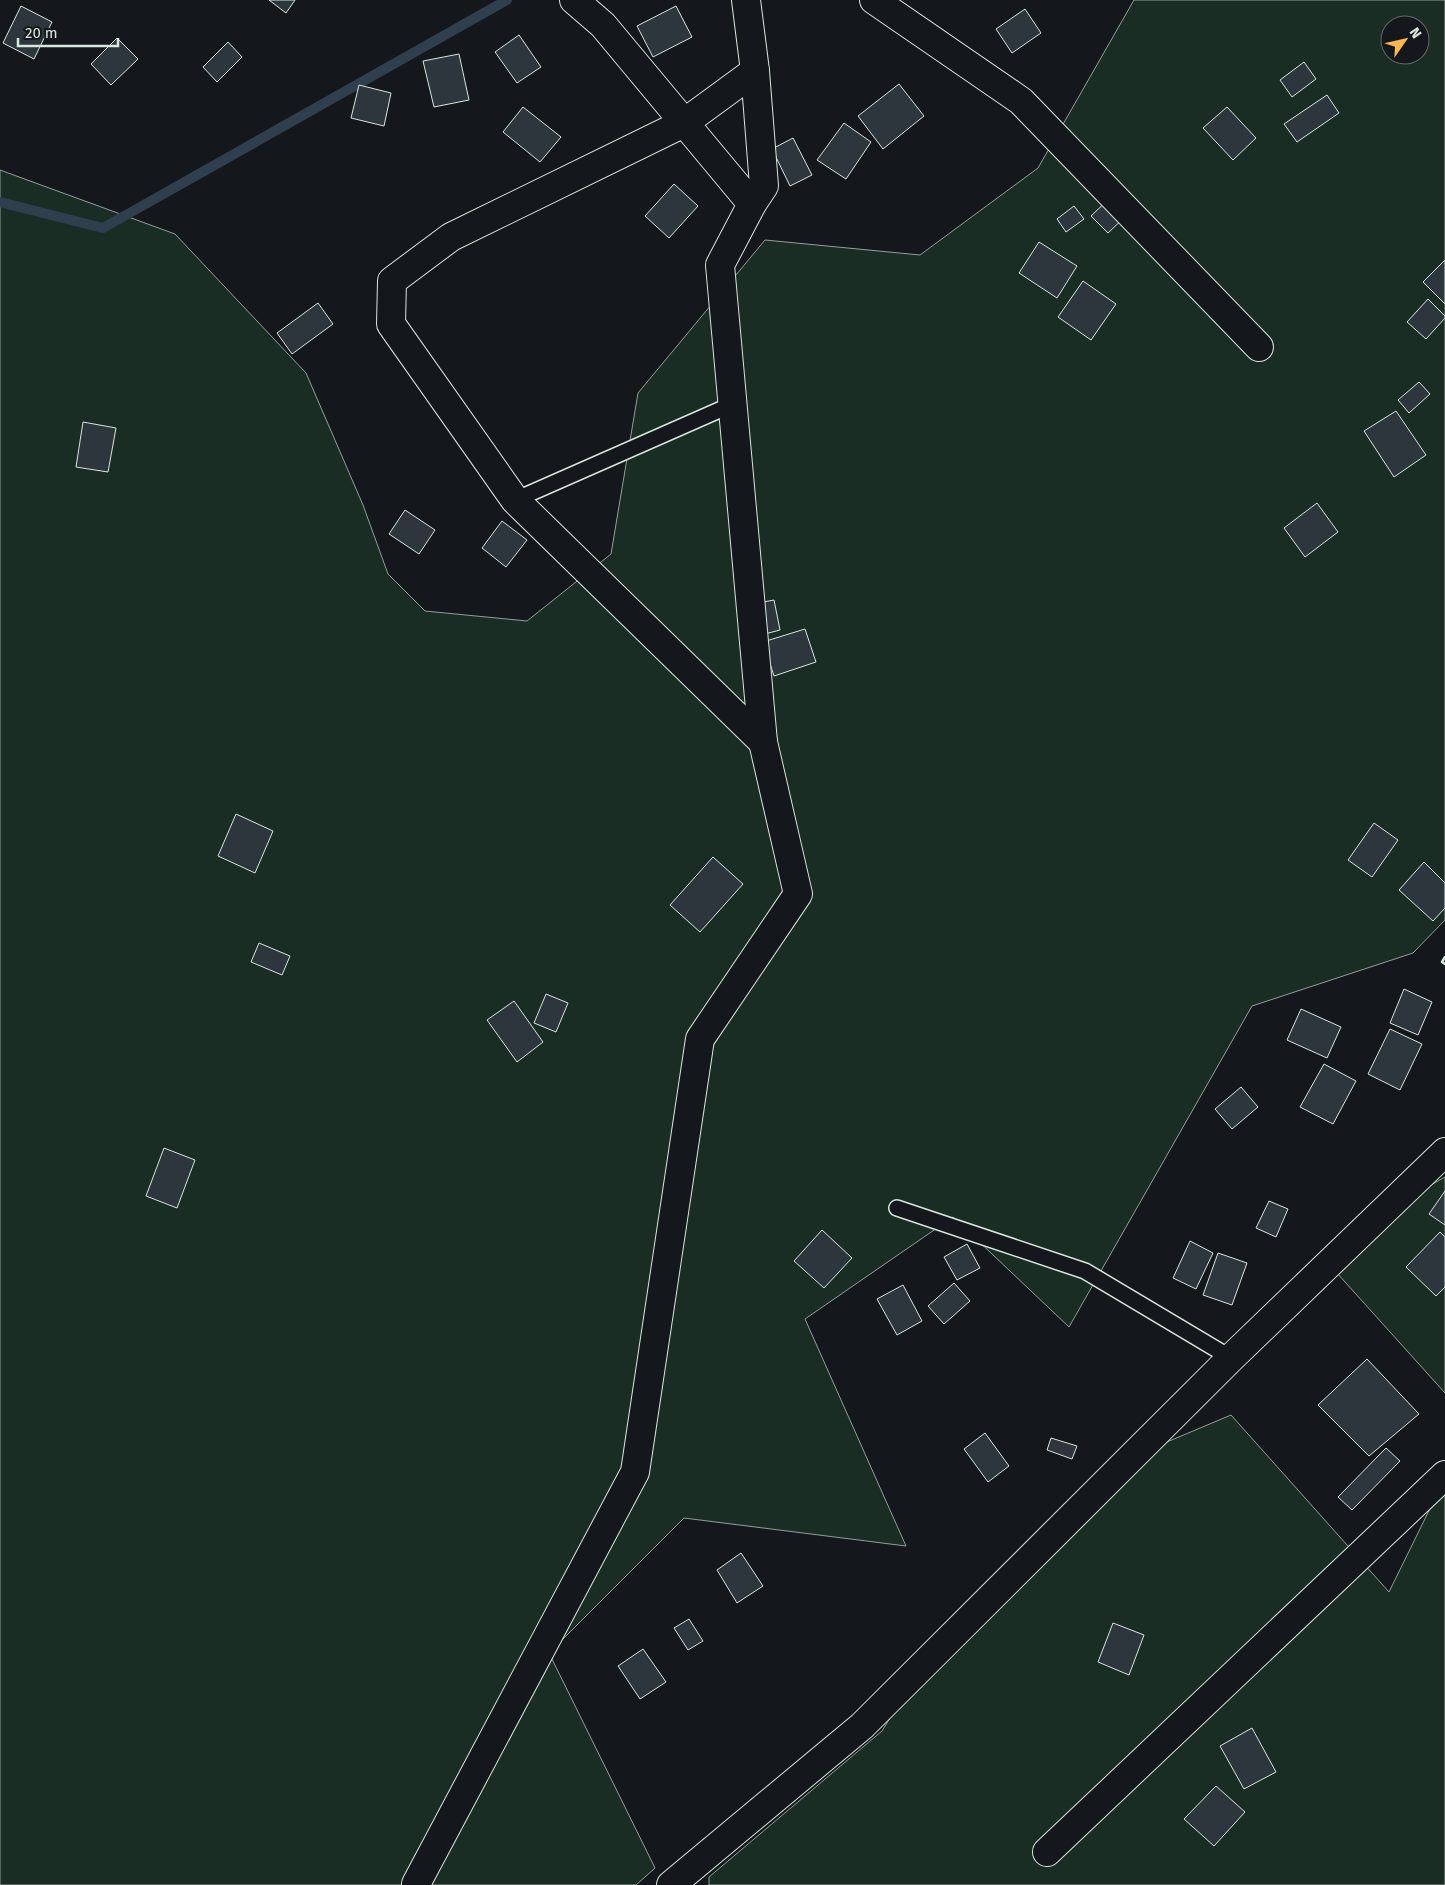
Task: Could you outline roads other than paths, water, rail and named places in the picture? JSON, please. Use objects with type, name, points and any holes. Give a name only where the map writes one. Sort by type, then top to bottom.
[{"type":"street","points":[[574,0],[603,25],[752,204]]},
{"type":"street","points":[[416,1884],[635,1472],[700,1039],[798,894],[763,742],[720,265],[752,204],[764,186],[755,71],[746,0]]},
{"type":"street","points":[[874,0],[1021,101],[1258,347]]},
{"type":"street","points":[[755,71],[684,123],[450,237],[392,282],[391,324],[515,500],[763,742]]},
{"type":"street","points":[[671,1885],[862,1726],[1231,1358],[1445,1152]]},
{"type":"street","points":[[1047,1852],[1445,1475]]},
{"type":"lane","points":[[515,500],[733,404]]},
{"type":"lane","points":[[897,1208],[1085,1271],[1231,1358]]},
{"type":"waterway","points":[[0,202],[103,228],[507,0]]}]
